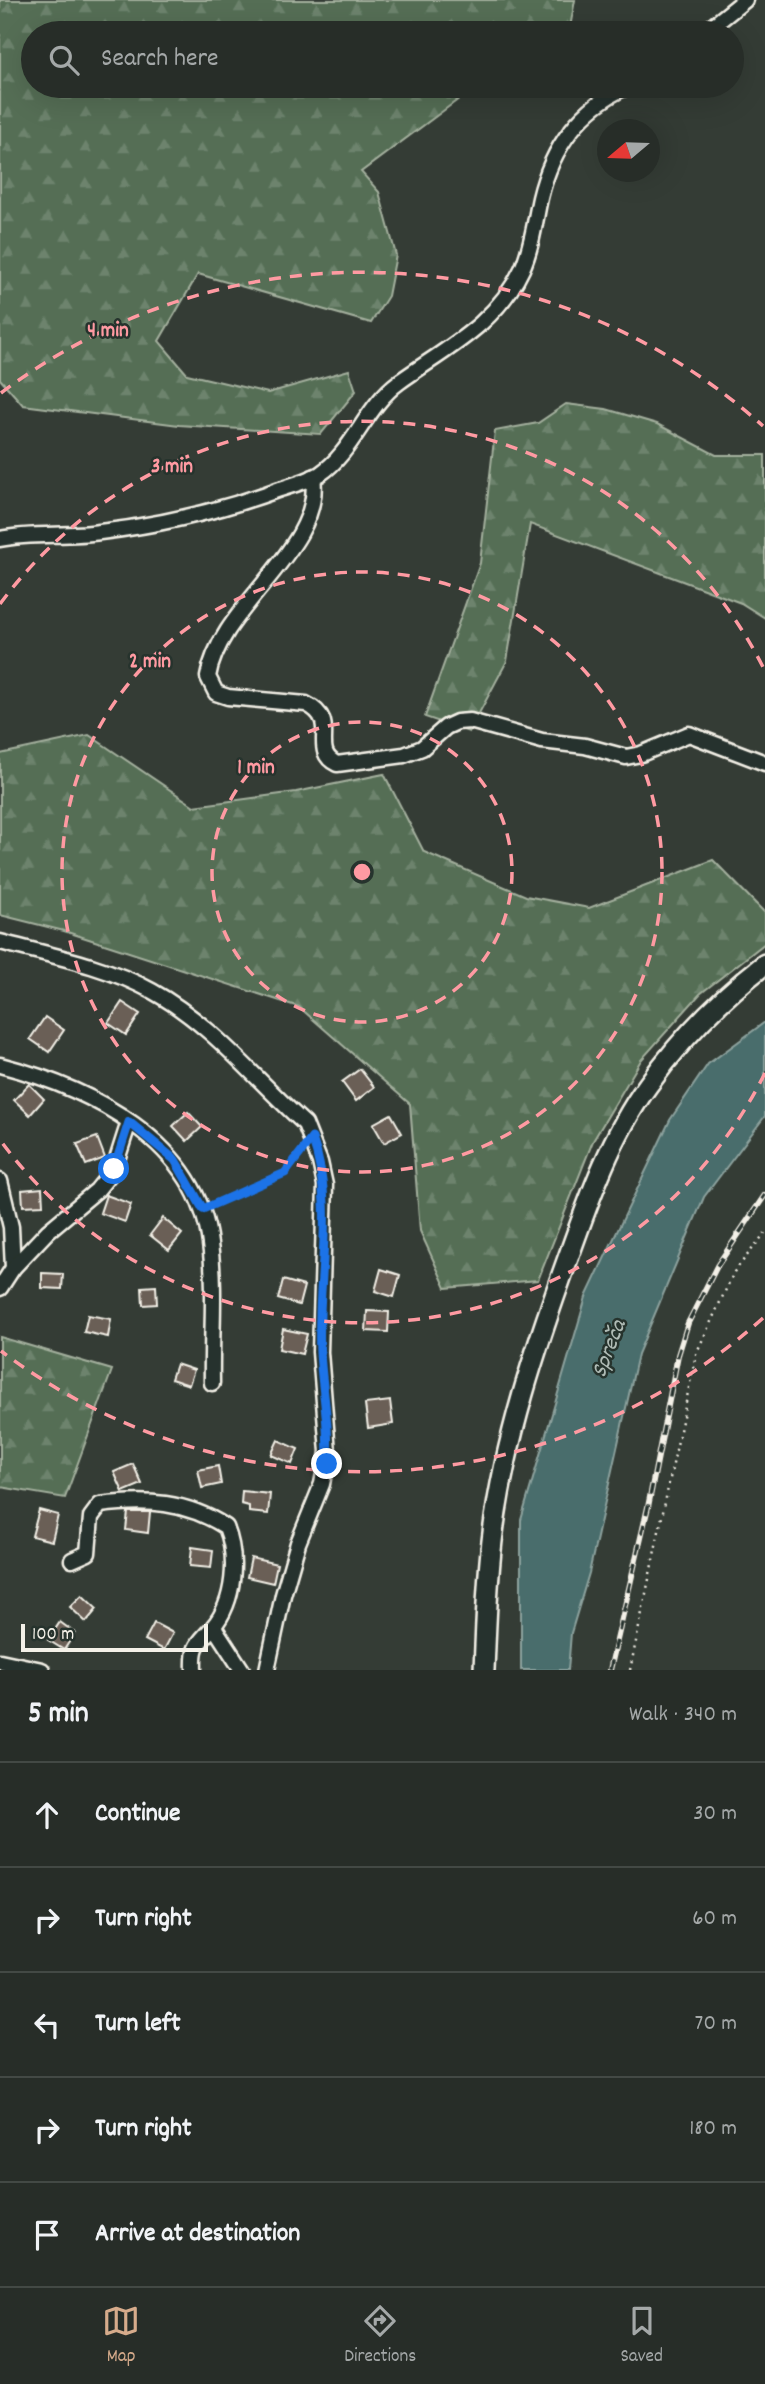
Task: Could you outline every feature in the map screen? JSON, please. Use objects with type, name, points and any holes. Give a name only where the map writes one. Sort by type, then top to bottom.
[{"type":"main road","points":[[484,1670],[492,1533],[510,1445],[535,1351],[592,1191],[647,1087],[687,1037],[742,982],[765,964]]},
{"type":"street","points":[[719,21],[744,0]]},
{"type":"street","points":[[0,539],[21,535],[100,532],[159,522],[265,495],[313,477],[335,460],[370,411],[397,383],[455,347],[503,301],[522,269],[546,176],[556,153],[589,110],[604,98]]},
{"type":"street","points":[[313,477],[312,502],[292,546],[240,612],[215,655],[208,677],[216,693],[228,697],[306,704],[317,710],[324,719],[323,750],[327,759],[337,764],[404,755],[422,748],[446,727],[470,721],[542,741],[585,746],[626,757],[641,754],[689,734],[765,763]]},
{"type":"street","points":[[0,942],[76,962],[151,990],[194,1019],[217,1040],[305,1124],[312,1138],[325,1185],[320,1339],[328,1437],[327,1464],[298,1543],[267,1670]]},
{"type":"street","points":[[0,1065],[44,1076],[83,1093],[129,1122],[175,1160],[203,1209],[211,1244],[212,1382]]},
{"type":"street","points":[[0,1288],[13,1268],[48,1231],[97,1190],[114,1169],[129,1122]]},
{"type":"street","points":[[0,1181],[11,1227],[13,1268]]},
{"type":"street","points":[[72,1560],[88,1553],[90,1517],[100,1505],[126,1502],[180,1505],[205,1512],[226,1527],[233,1555],[233,1576],[226,1602],[214,1626],[198,1640],[193,1651],[194,1670]]},
{"type":"street","points":[[214,1626],[242,1670]]},
{"type":"street","points":[[0,1661],[42,1670]]},
{"type":"path","points":[[203,1209],[285,1173],[312,1138]]},
{"type":"path","points":[[630,1670],[696,1354],[734,1272],[765,1233]]},
{"type":"green space","points":[[0,0],[575,0],[571,21],[21,21],[21,98],[460,98],[361,172],[379,192],[396,255],[388,296],[371,323],[198,274],[159,341],[187,374],[268,393],[349,370],[356,391],[321,434],[179,425],[23,405],[0,379]]},
{"type":"green space","points":[[566,404],[606,409],[657,424],[716,455],[765,455],[765,618],[741,603],[530,524],[507,661],[469,732],[425,717],[480,563],[495,431],[538,423]]},
{"type":"green space","points":[[89,735],[194,806],[296,792],[384,774],[424,852],[526,896],[589,908],[713,860],[765,913],[765,943],[700,994],[641,1060],[593,1141],[538,1280],[446,1288],[420,1231],[410,1104],[299,1007],[64,931],[0,915],[0,754]]},
{"type":"green space","points":[[0,1337],[112,1370],[65,1498],[0,1487]]},
{"type":"water","name":"Spreča","points":[[765,1022],[765,1116],[704,1197],[638,1354],[589,1573],[571,1633],[568,1670],[521,1670],[521,1520],[586,1297],[670,1120],[708,1064]]},
{"type":"building","points":[[122,1002],[140,1014],[126,1035],[108,1023]]},
{"type":"building","points":[[45,1017],[64,1030],[49,1052],[30,1039]]},
{"type":"building","points":[[360,1069],[374,1087],[356,1101],[342,1082]]},
{"type":"building","points":[[29,1084],[44,1099],[30,1115],[14,1100]]},
{"type":"building","points":[[188,1112],[202,1127],[187,1141],[173,1126]]},
{"type":"building","points":[[391,1114],[402,1133],[384,1143],[373,1124]]},
{"type":"building","points":[[97,1137],[105,1158],[86,1165],[77,1144]]},
{"type":"building","points":[[42,1188],[43,1205],[23,1206],[22,1190]]},
{"type":"building","points":[[106,1195],[131,1204],[125,1222],[100,1213]]},
{"type":"building","points":[[163,1218],[182,1234],[169,1250],[150,1235]]},
{"type":"building","points":[[381,1269],[400,1275],[394,1297],[375,1291]]},
{"type":"building","points":[[42,1273],[63,1274],[62,1289],[42,1288]]},
{"type":"building","points":[[283,1280],[304,1286],[299,1305],[278,1299]]},
{"type":"building","points":[[156,1286],[157,1304],[143,1305],[142,1287]]},
{"type":"building","points":[[367,1311],[389,1312],[388,1332],[366,1331]]},
{"type":"building","points":[[88,1315],[111,1319],[108,1337],[84,1332]]},
{"type":"building","points":[[283,1329],[307,1334],[302,1354],[279,1349]]},
{"type":"building","points":[[176,1364],[194,1370],[189,1385],[171,1379]]},
{"type":"building","points":[[390,1401],[393,1424],[368,1428],[365,1404]]},
{"type":"building","points":[[278,1440],[298,1449],[292,1464],[271,1455]]},
{"type":"building","points":[[133,1464],[142,1484],[123,1492],[114,1472]]},
{"type":"building","points":[[218,1466],[221,1484],[202,1488],[198,1470]]},
{"type":"building","points":[[242,1491],[270,1494],[268,1514],[249,1512],[249,1506],[241,1504]]},
{"type":"building","points":[[39,1510],[58,1515],[52,1541],[32,1536]]},
{"type":"building","points":[[128,1512],[150,1512],[148,1533],[126,1530]]},
{"type":"building","points":[[192,1547],[213,1550],[211,1568],[190,1566]]},
{"type":"building","points":[[251,1558],[277,1564],[273,1583],[247,1577]]},
{"type":"building","points":[[82,1595],[97,1609],[86,1622],[70,1607]]},
{"type":"building","points":[[60,1622],[75,1633],[64,1650],[48,1640]]},
{"type":"building","points":[[154,1623],[173,1633],[164,1650],[145,1640]]},
{"type":"railway","points":[[610,1670],[648,1507],[678,1355],[688,1323],[717,1266],[765,1195]]},
{"type":"route","points":[[114,1169],[129,1122],[175,1160],[203,1209],[285,1173],[299,1159],[312,1138],[325,1185],[320,1352],[328,1437],[327,1464]]}]
